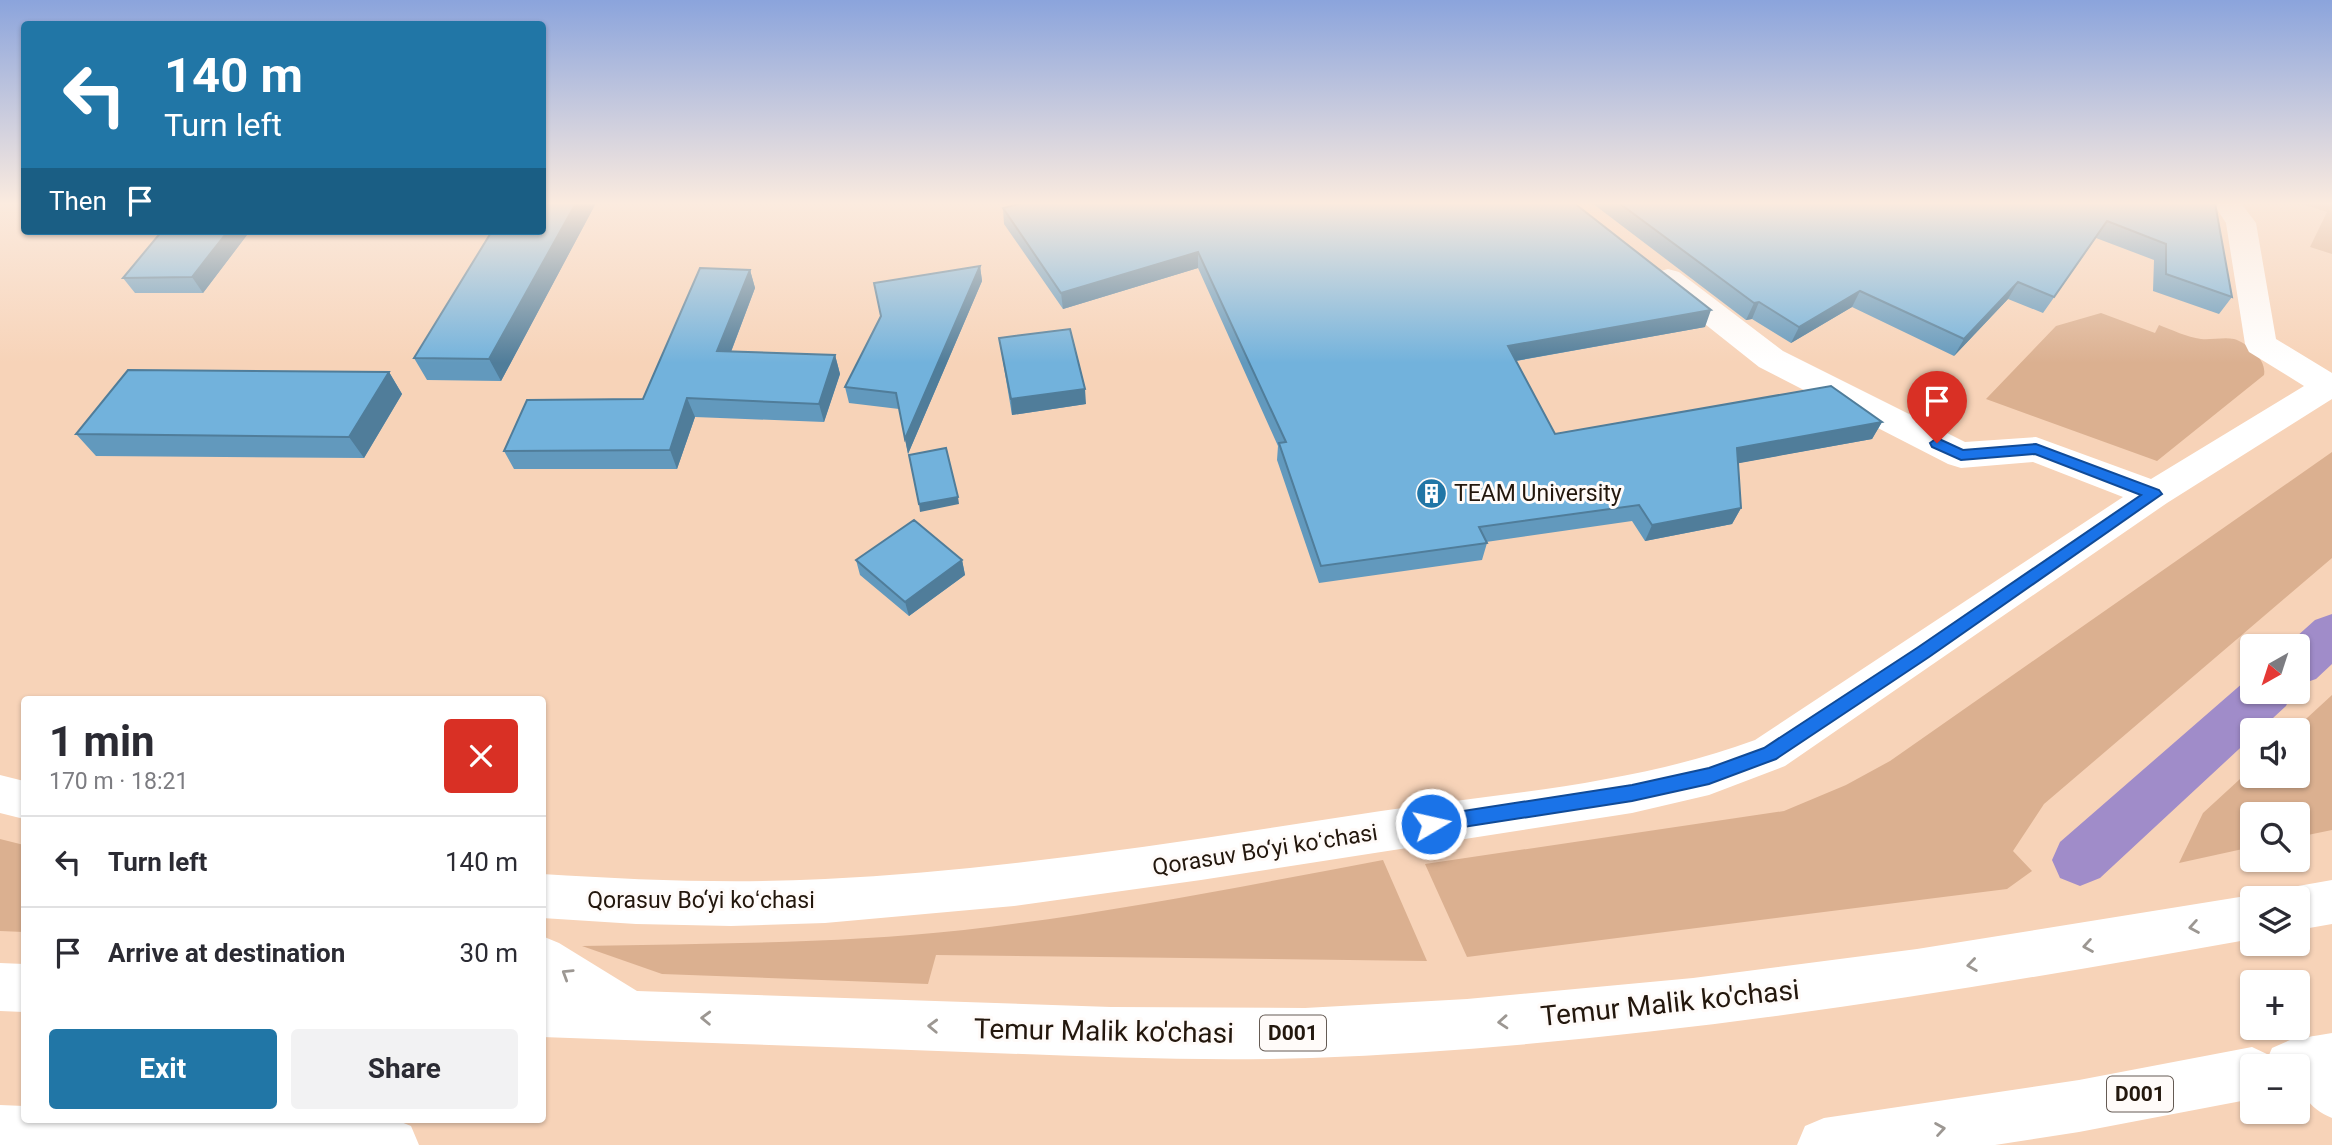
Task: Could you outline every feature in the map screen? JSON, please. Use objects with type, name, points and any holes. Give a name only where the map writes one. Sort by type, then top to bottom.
[{"type":"main road","points":[[2246,256],[2260,344],[2330,385]]},
{"type":"main road","points":[[1644,260],[1771,359],[1961,455],[2036,449],[2154,494]]},
{"type":"main road","name":"Qorasuv Bo‘yi koʻchasi","points":[[546,896],[709,904],[775,903],[870,898],[1009,885],[1144,869],[1619,796],[1709,776],[1770,753],[2154,494],[2330,385]]},
{"type":"main road","points":[[0,794],[21,799]]},
{"type":"main road","points":[[2310,906],[2332,902]]},
{"type":"main road","name":"Temur Malik ko'chasi","points":[[546,1012],[1191,1035],[1352,1032],[1508,1022],[1688,1004],[2040,955],[2240,918]]},
{"type":"main road","points":[[546,962],[632,1016]]},
{"type":"main road","points":[[0,987],[21,988]]},
{"type":"main road","name":"D001","points":[[1824,1145],[2079,1106],[2240,1075]]},
{"type":"main road","points":[[0,1131],[391,1145]]},
{"type":"shaded area","points":[[2101,313],[2155,333],[2159,325],[2196,338],[2234,339],[2245,344],[2260,358],[2264,375],[2157,461],[1986,399],[2056,326]]},
{"type":"shaded area","points":[[2332,452],[2332,558],[2044,804],[2013,851],[2032,871],[2007,889],[1467,957],[1425,864],[1784,811],[1846,785],[1890,761]]},
{"type":"shaded area","points":[[2332,695],[2332,830],[2310,835],[2310,802],[2240,802],[2240,850],[2179,863],[2203,813],[2240,779],[2240,788],[2310,788],[2310,718],[2307,718]]},
{"type":"shaded area","points":[[0,839],[21,844],[21,932],[0,931]]},
{"type":"shaded area","points":[[1383,860],[1427,961],[936,955],[928,984],[662,974],[582,946],[821,940],[964,930],[1122,908]]},
{"type":"building","points":[[141,256],[208,256],[192,277],[123,278]]},
{"type":"building","points":[[476,256],[546,256],[489,359],[414,358]]},
{"type":"building","points":[[1036,256],[1183,256],[1061,293]]},
{"type":"building","points":[[1200,256],[1642,256],[1711,310],[1508,346],[1555,434],[1831,386],[1882,422],[1737,448],[1741,508],[1652,525],[1639,505],[1479,527],[1487,543],[1321,566],[1279,443],[1286,442]]},
{"type":"building","points":[[1691,256],[2082,256],[2054,297],[2018,282],[1964,339],[1860,291],[1799,327],[1759,302],[1754,303]]},
{"type":"building","points":[[2166,256],[2225,256],[2232,297],[2166,274]]},
{"type":"building","points":[[980,266],[905,439],[896,393],[845,387],[881,316],[874,283]]},
{"type":"building","points":[[700,268],[750,270],[717,351],[835,355],[819,404],[687,398],[670,450],[504,451],[527,400],[643,399]]},
{"type":"building","points":[[1070,329],[1085,389],[1011,399],[999,338]]},
{"type":"building","points":[[128,370],[389,372],[349,437],[76,434]]},
{"type":"building","points":[[946,448],[958,497],[919,504],[909,455]]},
{"type":"building","points":[[914,520],[962,560],[905,602],[856,560]]},
{"type":"waterway","points":[[2310,654],[2332,634]]},
{"type":"waterway","points":[[2080,860],[2254,704]]},
{"type":"place","name":"TEAM University","points":[[1431,493]]},
{"type":"route","points":[[1431,824],[1632,793],[1709,776],[1770,753],[2154,494],[2036,449],[1961,455],[1937,443]]}]
